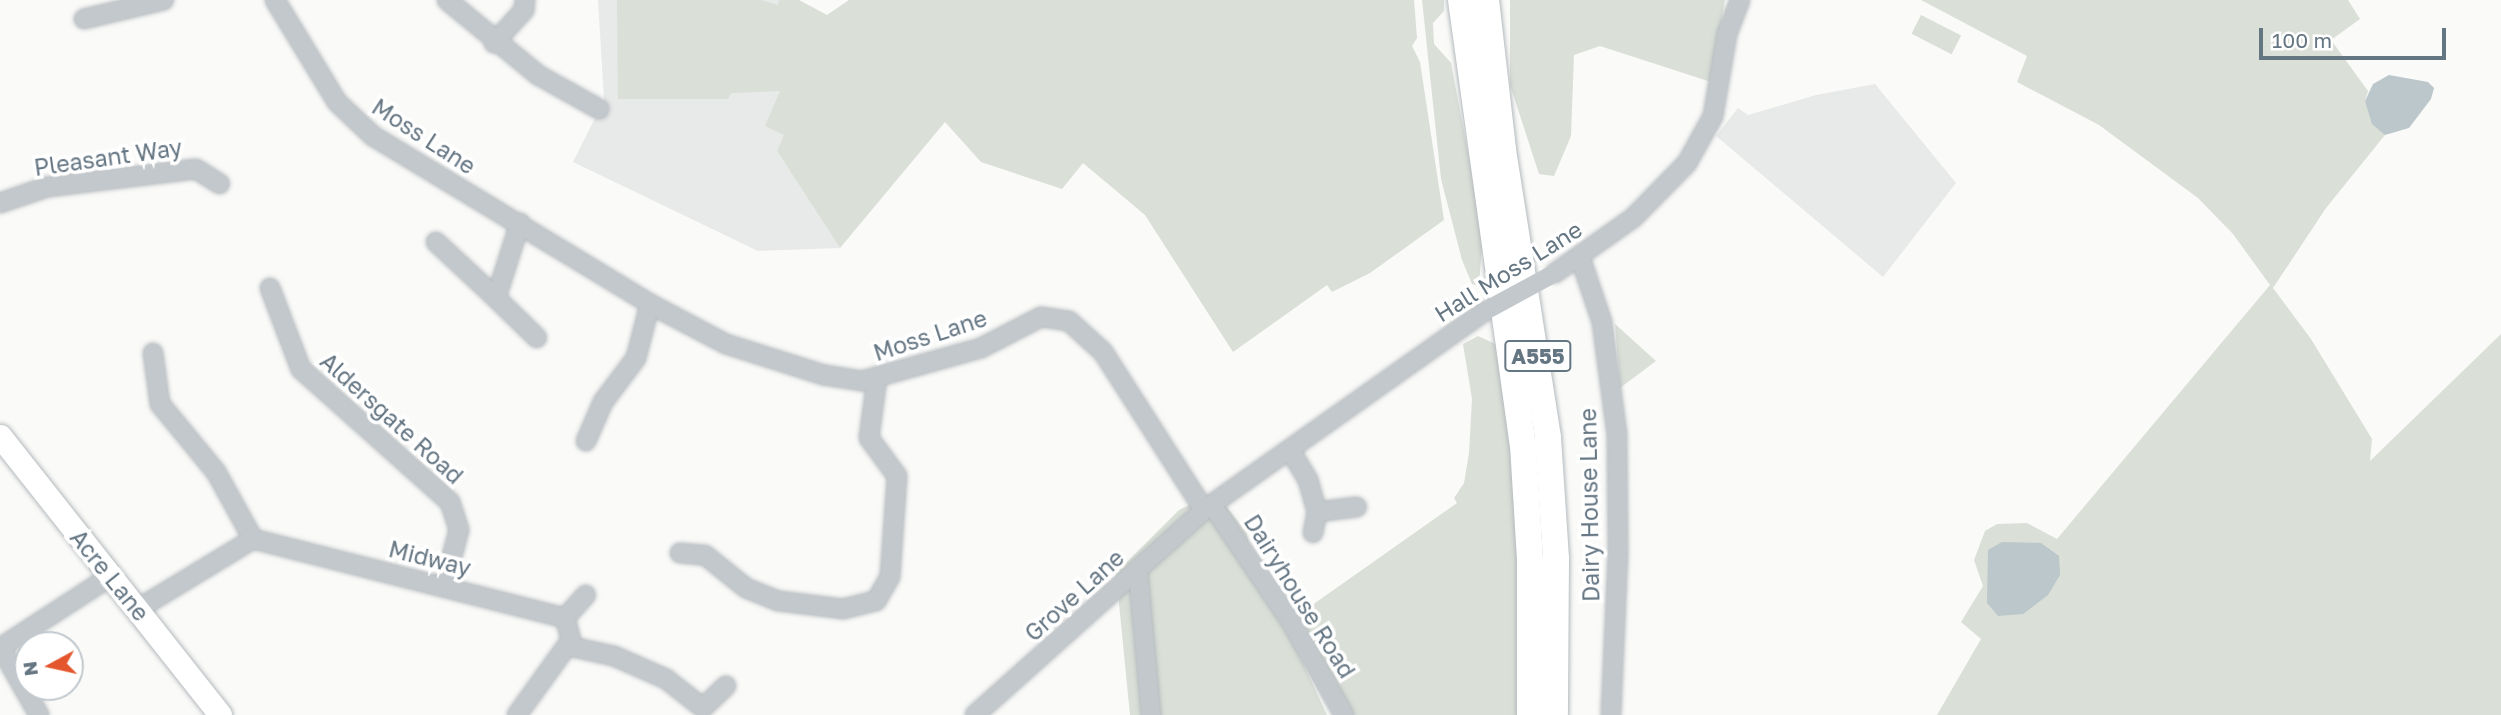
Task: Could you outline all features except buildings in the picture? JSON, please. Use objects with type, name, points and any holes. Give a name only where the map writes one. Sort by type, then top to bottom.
[{"type":"highway","name":"A555","points":[[1461,0],[1523,445],[1530,560],[1530,715]]},
{"type":"highway","name":"A555","points":[[1486,0],[1502,137],[1548,438],[1556,572],[1555,715]]},
{"type":"main road","name":"Acre Lane","points":[[0,436],[220,715]]},
{"type":"street","points":[[84,19],[164,0]]},
{"type":"street","name":"Moss Lane","points":[[275,0],[322,81],[354,120],[407,160],[520,223],[650,303],[726,344],[824,375],[862,381],[981,348],[1041,317],[1069,321],[1103,352],[1208,507]]},
{"type":"street","points":[[447,0],[494,43],[538,75],[599,109]]},
{"type":"street","points":[[494,43],[524,10],[525,0]]},
{"type":"street","name":"Hall Moss Lane","points":[[1208,507],[1485,311],[1580,257],[1659,195],[1702,141],[1713,116],[1727,34],[1740,0]]},
{"type":"street","name":"Pleasant Way","points":[[0,203],[47,187],[196,169],[220,184]]},
{"type":"street","points":[[496,298],[520,223]]},
{"type":"street","points":[[436,242],[537,338]]},
{"type":"street","name":"Dairy House Lane","points":[[1580,257],[1602,322],[1617,434],[1618,553],[1611,715]]},
{"type":"street","name":"Aldersgate Road","points":[[270,288],[302,369],[450,502],[459,530],[444,586]]},
{"type":"street","points":[[586,441],[603,402],[636,358],[650,303]]},
{"type":"street","points":[[138,609],[254,539],[216,472],[160,404],[153,353]]},
{"type":"street","points":[[690,547],[705,555],[746,588],[779,601],[844,609],[876,601],[890,577],[897,476],[869,438],[877,378]]},
{"type":"street","points":[[1290,450],[1308,480],[1317,512],[1313,533]]},
{"type":"street","name":"Grove Lane","points":[[975,715],[1208,507]]},
{"type":"street","name":"Dairyhouse Road","points":[[1208,507],[1290,620],[1343,715]]},
{"type":"street","points":[[1317,512],[1357,507]]},
{"type":"street","name":"Midway","points":[[254,539],[565,618]]},
{"type":"street","points":[[1138,571],[1151,715]]},
{"type":"street","points":[[38,715],[1,648],[111,576]]},
{"type":"street","points":[[517,715],[568,646],[572,633],[565,618],[586,596]]},
{"type":"street","points":[[568,646],[614,656],[666,679],[703,708],[726,686]]},
{"type":"shaded area","points":[[598,0],[779,0],[785,135],[777,151],[840,248],[758,251],[573,162],[604,100]]},
{"type":"shaded area","points":[[617,0],[761,0],[778,5],[779,0],[799,0],[827,15],[849,0],[1414,0],[1417,38],[1412,46],[1420,62],[1444,220],[1370,273],[1332,292],[1327,285],[1233,352],[1145,215],[1083,163],[1062,189],[981,162],[945,122],[840,248],[777,151],[784,135],[765,126],[780,91],[731,93],[728,99],[618,99]]},
{"type":"shaded area","points":[[1422,0],[1444,0],[1444,11],[1433,23],[1434,44],[1451,63],[1483,232],[1479,286],[1472,284],[1462,260],[1441,179]]},
{"type":"shaded area","points":[[1510,0],[1725,0],[1711,82],[1600,46],[1574,55],[1571,136],[1554,176],[1539,174],[1510,85]]},
{"type":"shaded area","points":[[1921,0],[2348,0],[2360,19],[2331,40],[2368,91],[2365,101],[2385,135],[2326,208],[2273,288],[2311,339],[2372,439],[2370,461],[2501,334],[2501,715],[1937,715],[1981,639],[1961,622],[1983,586],[1974,560],[1985,531],[1997,524],[2027,523],[2057,539],[2270,285],[2233,234],[2198,198],[2099,125],[2017,82],[2027,56]]},
{"type":"shaded area","points":[[1921,15],[1961,35],[1952,54],[1911,34]]},
{"type":"shaded area","points":[[2389,75],[2428,82],[2434,88],[2431,99],[2409,128],[2385,135],[2372,124],[2365,101],[2373,84]]},
{"type":"shaded area","points":[[1875,84],[1956,183],[1883,277],[1716,136],[1738,108],[1748,115],[1816,95]]},
{"type":"shaded area","points":[[1615,324],[1656,361],[1620,388]]},
{"type":"shaded area","points":[[1478,336],[1504,348],[1518,547],[1517,715],[1353,715],[1298,615],[1457,503],[1454,498],[1464,483],[1469,453],[1472,399],[1463,344]]},
{"type":"shaded area","points":[[1215,492],[1247,533],[1249,547],[1327,715],[1130,715],[1116,573],[1179,510]]},
{"type":"shaded area","points":[[2002,542],[2041,543],[2059,556],[2060,575],[2048,595],[2023,614],[1998,616],[1987,603],[1988,550]]}]
